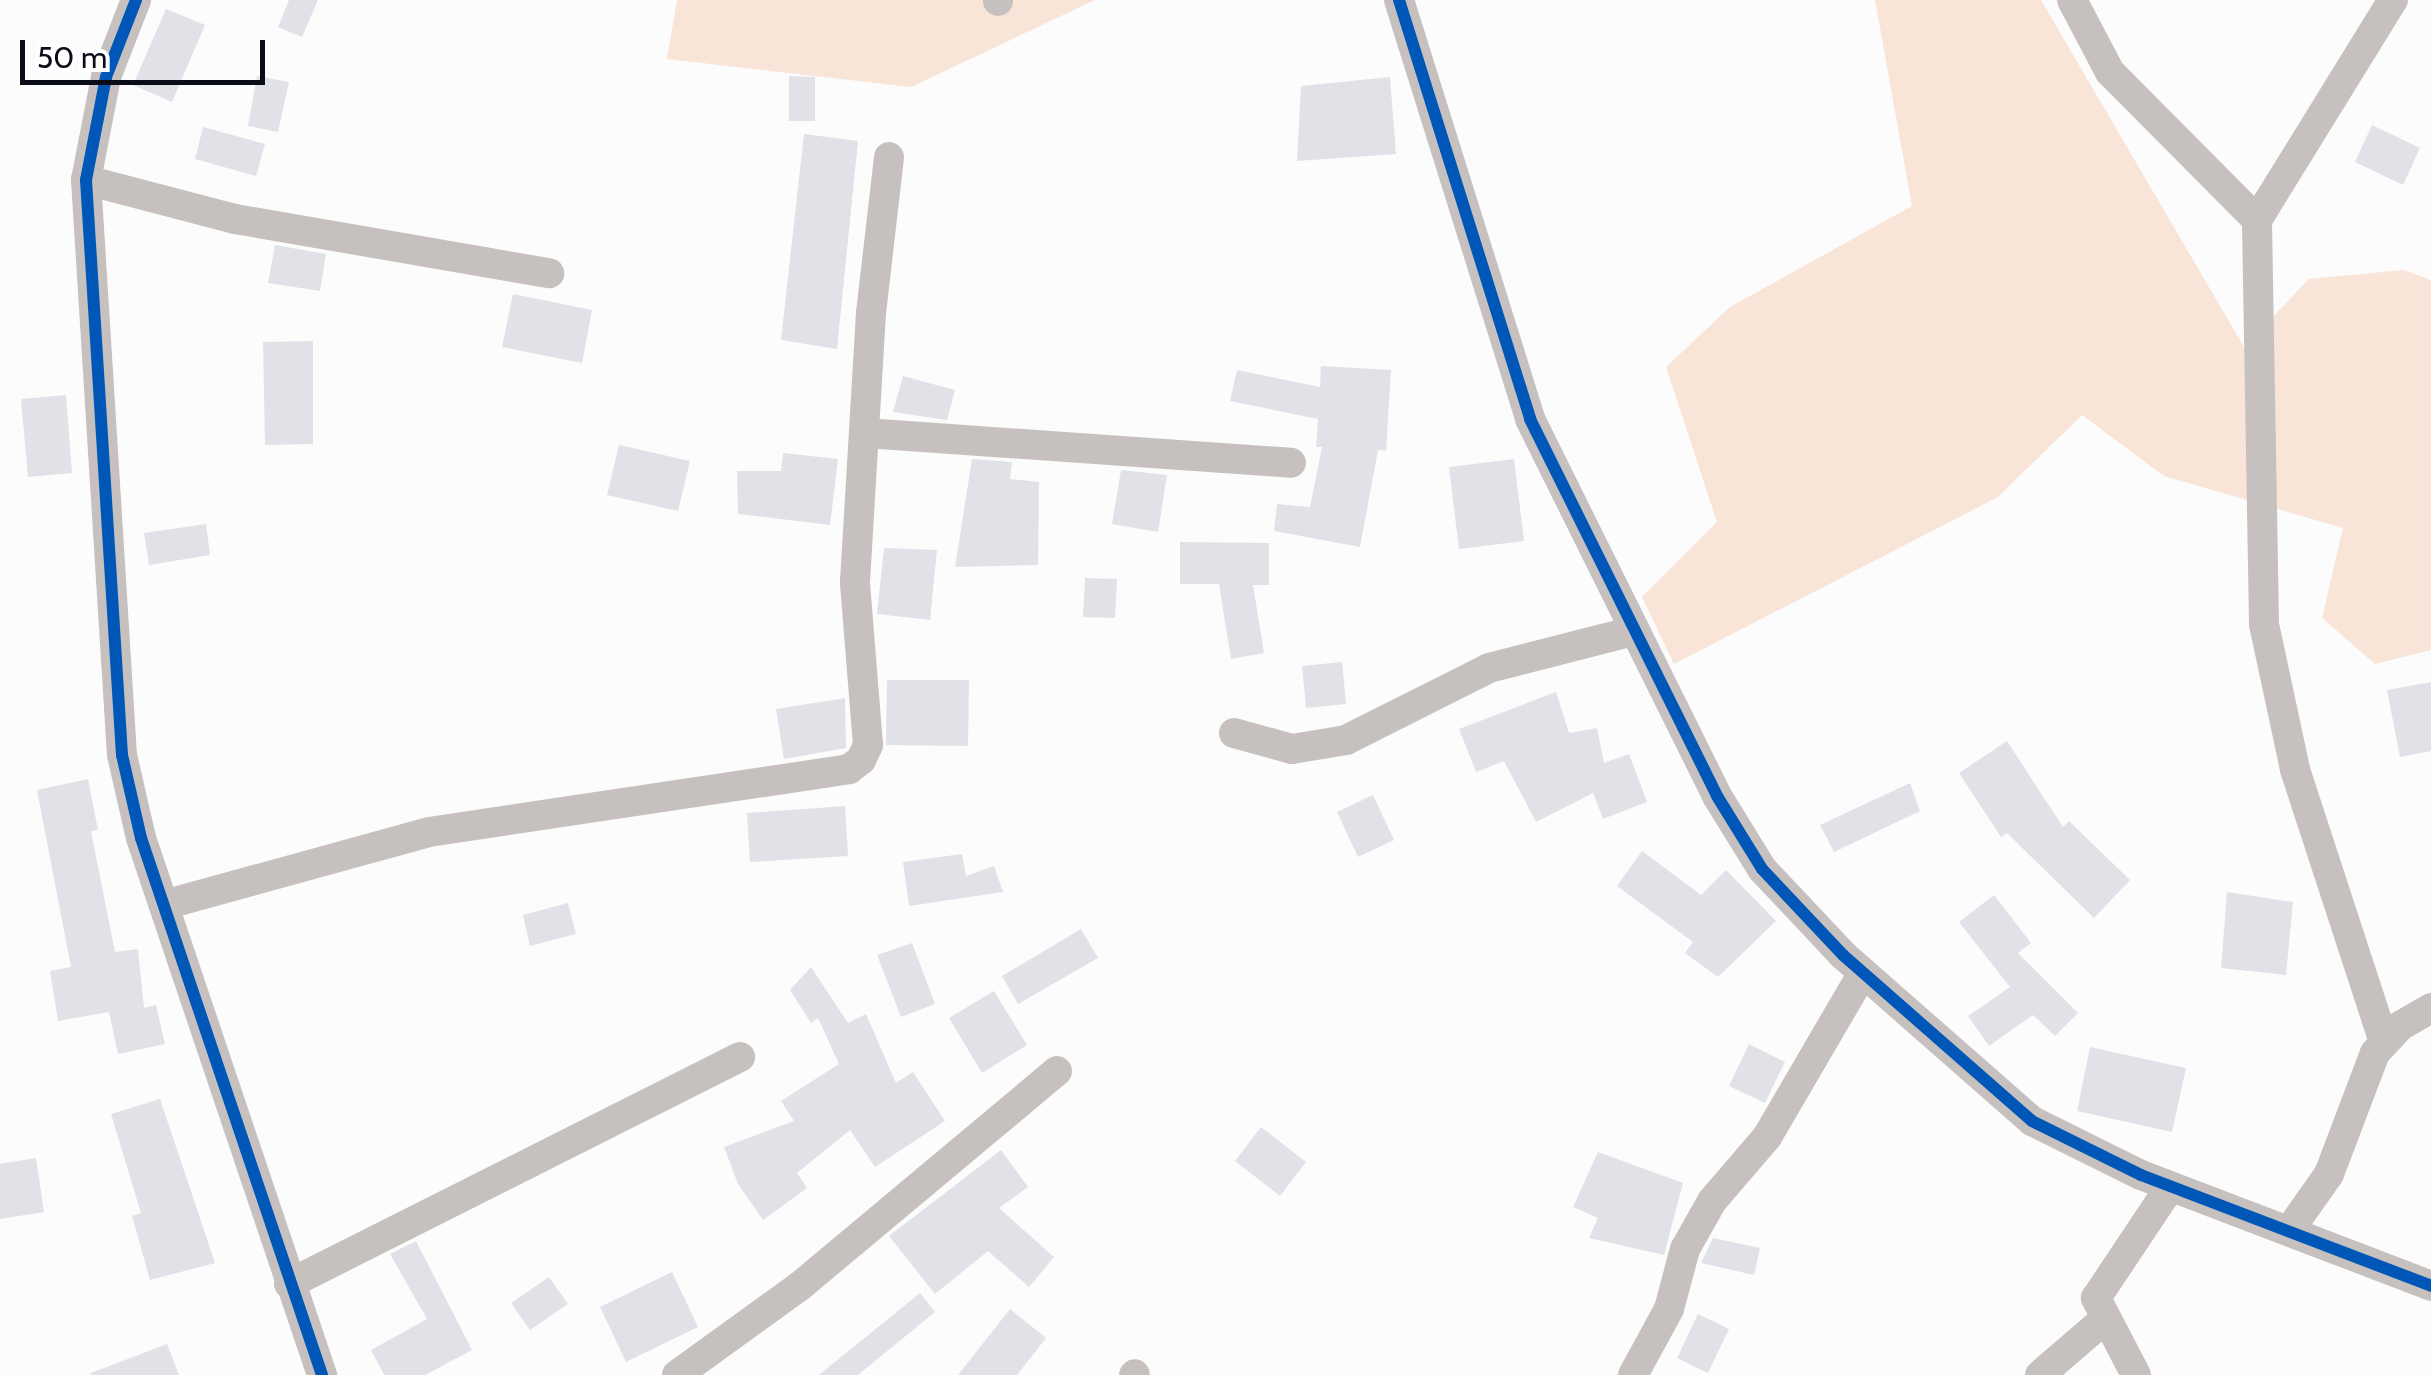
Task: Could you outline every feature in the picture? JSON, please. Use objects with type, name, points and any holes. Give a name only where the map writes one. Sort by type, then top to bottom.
[{"type":"street","points":[[136,0],[106,76],[86,180],[122,755],[164,904],[322,1375]]},
{"type":"street","points":[[1398,0],[1530,419],[1633,631],[1762,868],[1863,974],[2032,1121],[2170,1187],[2292,1228],[2338,1254],[2431,1286]]},
{"type":"street","points":[[2072,0],[2110,72],[2257,220]]},
{"type":"street","points":[[2384,1042],[2295,770],[2264,624],[2257,220],[2392,0]]},
{"type":"street","points":[[164,904],[428,832],[849,769],[868,746],[855,582],[889,157]]},
{"type":"street","points":[[86,180],[235,219],[548,273]]},
{"type":"street","points":[[865,433],[1291,463]]},
{"type":"street","points":[[1234,733],[1292,749],[1346,740],[1488,668],[1633,631]]},
{"type":"street","points":[[1633,1375],[1668,1309],[1685,1249],[1712,1201],[1766,1136],[1863,974]]},
{"type":"street","points":[[2292,1228],[2329,1174],[2384,1042],[2431,1008]]},
{"type":"street","points":[[289,1284],[740,1057]]},
{"type":"street","points":[[677,1375],[800,1286],[1057,1071]]},
{"type":"street","points":[[2136,1375],[2096,1298],[2104,1278],[2170,1187]]},
{"type":"street","points":[[2040,1375],[2105,1318]]},
{"type":"shaded area","points":[[677,0],[1095,0],[911,87],[667,59]]},
{"type":"shaded area","points":[[1875,0],[2041,0],[2244,347],[2309,279],[2404,270],[2431,280],[2431,650],[2375,664],[2322,618],[2343,528],[2164,476],[2082,415],[1998,497],[1674,664],[1642,597],[1717,522],[1666,367],[1730,307],[1912,206]]},
{"type":"building","points":[[289,0],[318,0],[302,37],[278,27]]},
{"type":"building","points":[[166,9],[205,25],[172,102],[133,85]]},
{"type":"building","points":[[257,76],[289,82],[278,132],[248,126]]},
{"type":"building","points":[[789,76],[815,77],[815,121],[789,121]]},
{"type":"building","points":[[1390,77],[1396,154],[1297,161],[1301,86]]},
{"type":"building","points":[[2372,125],[2420,148],[2403,185],[2355,162]]},
{"type":"building","points":[[203,127],[265,144],[256,176],[195,159]]},
{"type":"building","points":[[804,134],[858,141],[837,349],[781,340]]},
{"type":"building","points":[[275,245],[326,254],[320,291],[268,283]]},
{"type":"building","points":[[513,294],[592,310],[582,363],[502,347]]},
{"type":"building","points":[[313,341],[313,444],[265,445],[263,342]]},
{"type":"building","points":[[1321,366],[1391,370],[1386,451],[1378,450],[1360,547],[1274,531],[1277,504],[1310,507],[1322,447],[1316,447],[1318,419],[1230,401],[1237,370],[1320,387]]},
{"type":"building","points":[[903,376],[955,390],[947,420],[893,412]]},
{"type":"building","points":[[66,395],[72,473],[28,477],[21,399]]},
{"type":"building","points":[[619,445],[690,461],[678,511],[607,495]]},
{"type":"building","points":[[783,453],[838,459],[830,525],[738,514],[737,471],[781,471]]},
{"type":"building","points":[[972,459],[1012,462],[1010,479],[1039,482],[1038,565],[955,567]]},
{"type":"building","points":[[1514,459],[1524,541],[1459,549],[1449,467]]},
{"type":"building","points":[[1121,470],[1167,475],[1158,532],[1112,524]]},
{"type":"building","points":[[206,524],[210,555],[149,565],[144,533]]},
{"type":"building","points":[[1180,542],[1269,543],[1269,585],[1253,585],[1264,653],[1231,659],[1219,584],[1180,584]]},
{"type":"building","points":[[884,548],[937,550],[930,620],[877,614]]},
{"type":"building","points":[[1085,578],[1117,579],[1115,618],[1083,617]]},
{"type":"building","points":[[1342,662],[1346,704],[1306,708],[1302,666]]},
{"type":"building","points":[[887,680],[969,680],[968,746],[886,745]]},
{"type":"building","points":[[2431,682],[2431,751],[2400,757],[2387,690]]},
{"type":"building","points":[[1556,692],[1569,733],[1597,728],[1604,763],[1629,754],[1647,802],[1603,819],[1593,793],[1536,822],[1504,761],[1476,772],[1459,729]]},
{"type":"building","points":[[845,698],[846,748],[784,759],[776,709]]},
{"type":"building","points":[[2007,741],[2063,827],[2069,821],[2130,880],[2094,918],[2007,833],[2001,837],[1959,773]]},
{"type":"building","points":[[88,779],[98,830],[91,831],[115,952],[138,949],[144,1008],[156,1005],[165,1044],[118,1054],[109,1012],[58,1021],[50,971],[71,967],[37,790]]},
{"type":"building","points":[[1910,783],[1920,811],[1834,852],[1820,825]]},
{"type":"building","points":[[1373,795],[1394,840],[1358,857],[1337,812]]},
{"type":"building","points":[[845,806],[848,856],[750,862],[747,813]]},
{"type":"building","points":[[1642,851],[1701,895],[1726,870],[1776,921],[1718,977],[1685,953],[1693,942],[1617,886]]},
{"type":"building","points":[[962,854],[966,876],[994,866],[1003,892],[909,906],[903,862]]},
{"type":"building","points":[[2227,892],[2293,902],[2286,975],[2221,968]]},
{"type":"building","points":[[1994,895],[2031,943],[2018,953],[2078,1013],[2055,1036],[2033,1015],[1989,1046],[1968,1016],[2010,987],[1959,922]]},
{"type":"building","points":[[568,903],[576,934],[530,946],[523,915]]},
{"type":"building","points":[[1081,929],[1098,958],[1018,1004],[1002,976]]},
{"type":"building","points":[[912,943],[935,1004],[901,1017],[877,955]]},
{"type":"building","points":[[811,967],[848,1023],[866,1014],[896,1083],[913,1072],[945,1121],[875,1167],[850,1130],[797,1173],[807,1188],[763,1220],[738,1184],[724,1147],[794,1121],[781,1101],[839,1064],[818,1018],[811,1023],[790,990]]},
{"type":"building","points":[[994,991],[1027,1045],[982,1073],[949,1018]]},
{"type":"building","points":[[1749,1044],[1785,1062],[1765,1103],[1729,1086]]},
{"type":"building","points":[[2090,1047],[2186,1068],[2172,1132],[2077,1111]]},
{"type":"building","points":[[160,1099],[215,1263],[150,1280],[132,1216],[141,1213],[111,1114]]},
{"type":"building","points":[[1261,1127],[1306,1162],[1280,1196],[1235,1161]]},
{"type":"building","points":[[1001,1150],[1028,1187],[999,1208],[1054,1257],[1029,1287],[988,1251],[935,1294],[889,1236]]},
{"type":"building","points":[[1598,1152],[1683,1183],[1664,1255],[1589,1238],[1598,1218],[1573,1207]]},
{"type":"building","points":[[36,1158],[44,1212],[0,1219],[0,1164]]},
{"type":"building","points":[[1713,1238],[1760,1248],[1754,1275],[1701,1263]]},
{"type":"building","points":[[416,1241],[472,1350],[425,1375],[384,1375],[371,1350],[427,1319],[390,1254]]},
{"type":"building","points":[[672,1272],[698,1327],[626,1362],[600,1307]]},
{"type":"building","points":[[549,1277],[568,1304],[530,1330],[511,1303]]},
{"type":"building","points":[[920,1293],[935,1312],[858,1375],[819,1375]]},
{"type":"building","points":[[1010,1309],[1046,1338],[1017,1375],[958,1375]]},
{"type":"building","points":[[1698,1314],[1729,1329],[1708,1373],[1677,1358]]},
{"type":"building","points":[[167,1344],[179,1375],[91,1375],[91,1373]]},
{"type":"cycle path","points":[[136,0],[106,77],[86,180],[122,755],[141,838],[322,1375]]},
{"type":"cycle path","points":[[1399,0],[1530,419],[1717,796],[1762,869],[1843,955],[2032,1121],[2141,1175],[2431,1286]]}]
